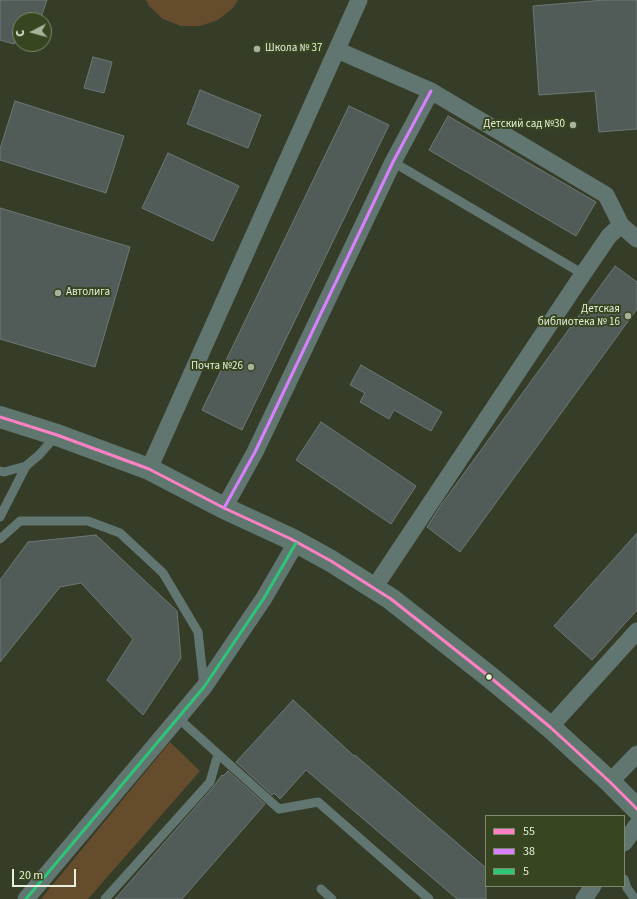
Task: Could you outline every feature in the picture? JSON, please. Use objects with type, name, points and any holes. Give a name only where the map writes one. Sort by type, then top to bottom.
[{"type":"main road","points":[[0,417],[57,434],[149,469],[224,508],[331,560],[391,599],[491,678],[550,727],[637,809]]},
{"type":"street","points":[[149,469],[359,0]]},
{"type":"street","points":[[337,50],[431,91],[606,195],[621,225],[637,239]]},
{"type":"street","points":[[224,508],[255,452],[393,162],[431,91]]},
{"type":"street","points":[[374,588],[582,274],[609,236],[621,225]]},
{"type":"street","points":[[26,899],[204,687],[264,598],[296,543]]},
{"type":"street","points":[[550,727],[637,631]]},
{"type":"street","points":[[610,782],[637,754]]},
{"type":"street","points":[[625,842],[637,825]]},
{"type":"street","points":[[584,899],[592,887]]},
{"type":"lane","points":[[393,162],[582,274]]},
{"type":"lane","points":[[0,517],[26,466],[39,455],[57,434]]},
{"type":"lane","points":[[0,471],[4,472],[26,466]]},
{"type":"lane","points":[[0,539],[20,521],[88,521],[120,533],[163,573],[198,632],[204,687]]},
{"type":"lane","points":[[178,718],[279,809],[318,802],[429,899]]},
{"type":"lane","points":[[105,899],[210,782],[218,754]]},
{"type":"lane","points":[[625,882],[634,899]]},
{"type":"lane","points":[[321,889],[332,899]]},
{"type":"shaded area","points":[[146,0],[238,0],[233,8],[218,20],[200,26],[181,26],[163,19],[149,6]]},
{"type":"shaded area","points":[[170,742],[200,771],[88,899],[41,899]]},
{"type":"building","points":[[0,0],[47,0],[43,12],[12,12],[12,43],[0,40]]},
{"type":"building","points":[[605,0],[637,0],[637,129],[599,132],[595,91],[539,95],[533,6]]},
{"type":"building","points":[[93,57],[112,62],[104,93],[84,88]]},
{"type":"building","points":[[200,90],[261,115],[248,148],[187,124]]},
{"type":"building","points":[[15,101],[124,136],[106,193],[0,160],[0,149]]},
{"type":"building","points":[[349,106],[389,125],[242,430],[202,410]]},
{"type":"building","points":[[448,116],[596,202],[576,236],[429,150]]},
{"type":"building","points":[[168,153],[239,186],[213,241],[142,208]]},
{"type":"building","name":"Автолига","points":[[0,208],[130,247],[95,367],[0,339]]},
{"type":"building","points":[[615,266],[637,282],[637,309],[460,552],[427,527],[441,505]]},
{"type":"building","points":[[361,365],[442,412],[431,431],[394,410],[389,419],[360,402],[365,393],[350,385]]},
{"type":"building","points":[[321,422],[416,486],[391,524],[296,460]]},
{"type":"building","points":[[637,533],[637,610],[592,660],[554,626]]},
{"type":"building","points":[[96,535],[177,611],[181,658],[143,715],[107,680],[133,639],[81,583],[60,587],[0,662],[0,580],[28,542]]},
{"type":"building","points":[[293,700],[354,756],[355,755],[485,867],[486,899],[457,899],[306,770],[280,799],[274,793],[272,795],[236,762]]},
{"type":"building","points":[[228,771],[265,804],[182,899],[115,899],[222,775],[223,776]]},
{"type":"transit line","name":"38","points":[[224,508],[255,452],[393,162],[431,91]]},
{"type":"transit line","name":"55","points":[[0,417],[57,435],[149,469],[224,508],[291,539],[331,561],[391,599],[491,678],[550,727],[637,809]]},
{"type":"transit line","name":"5","points":[[26,899],[204,687],[264,598],[296,543]]},
{"type":"place","name":"Школа № 37","points":[[257,49]]},
{"type":"place","name":"Детский сад №30","points":[[573,125]]},
{"type":"place","name":"Автолига","points":[[58,293]]},
{"type":"place","name":"Детская библиотека № 16","points":[[628,316]]},
{"type":"place","name":"Почта №26","points":[[251,367]]}]
